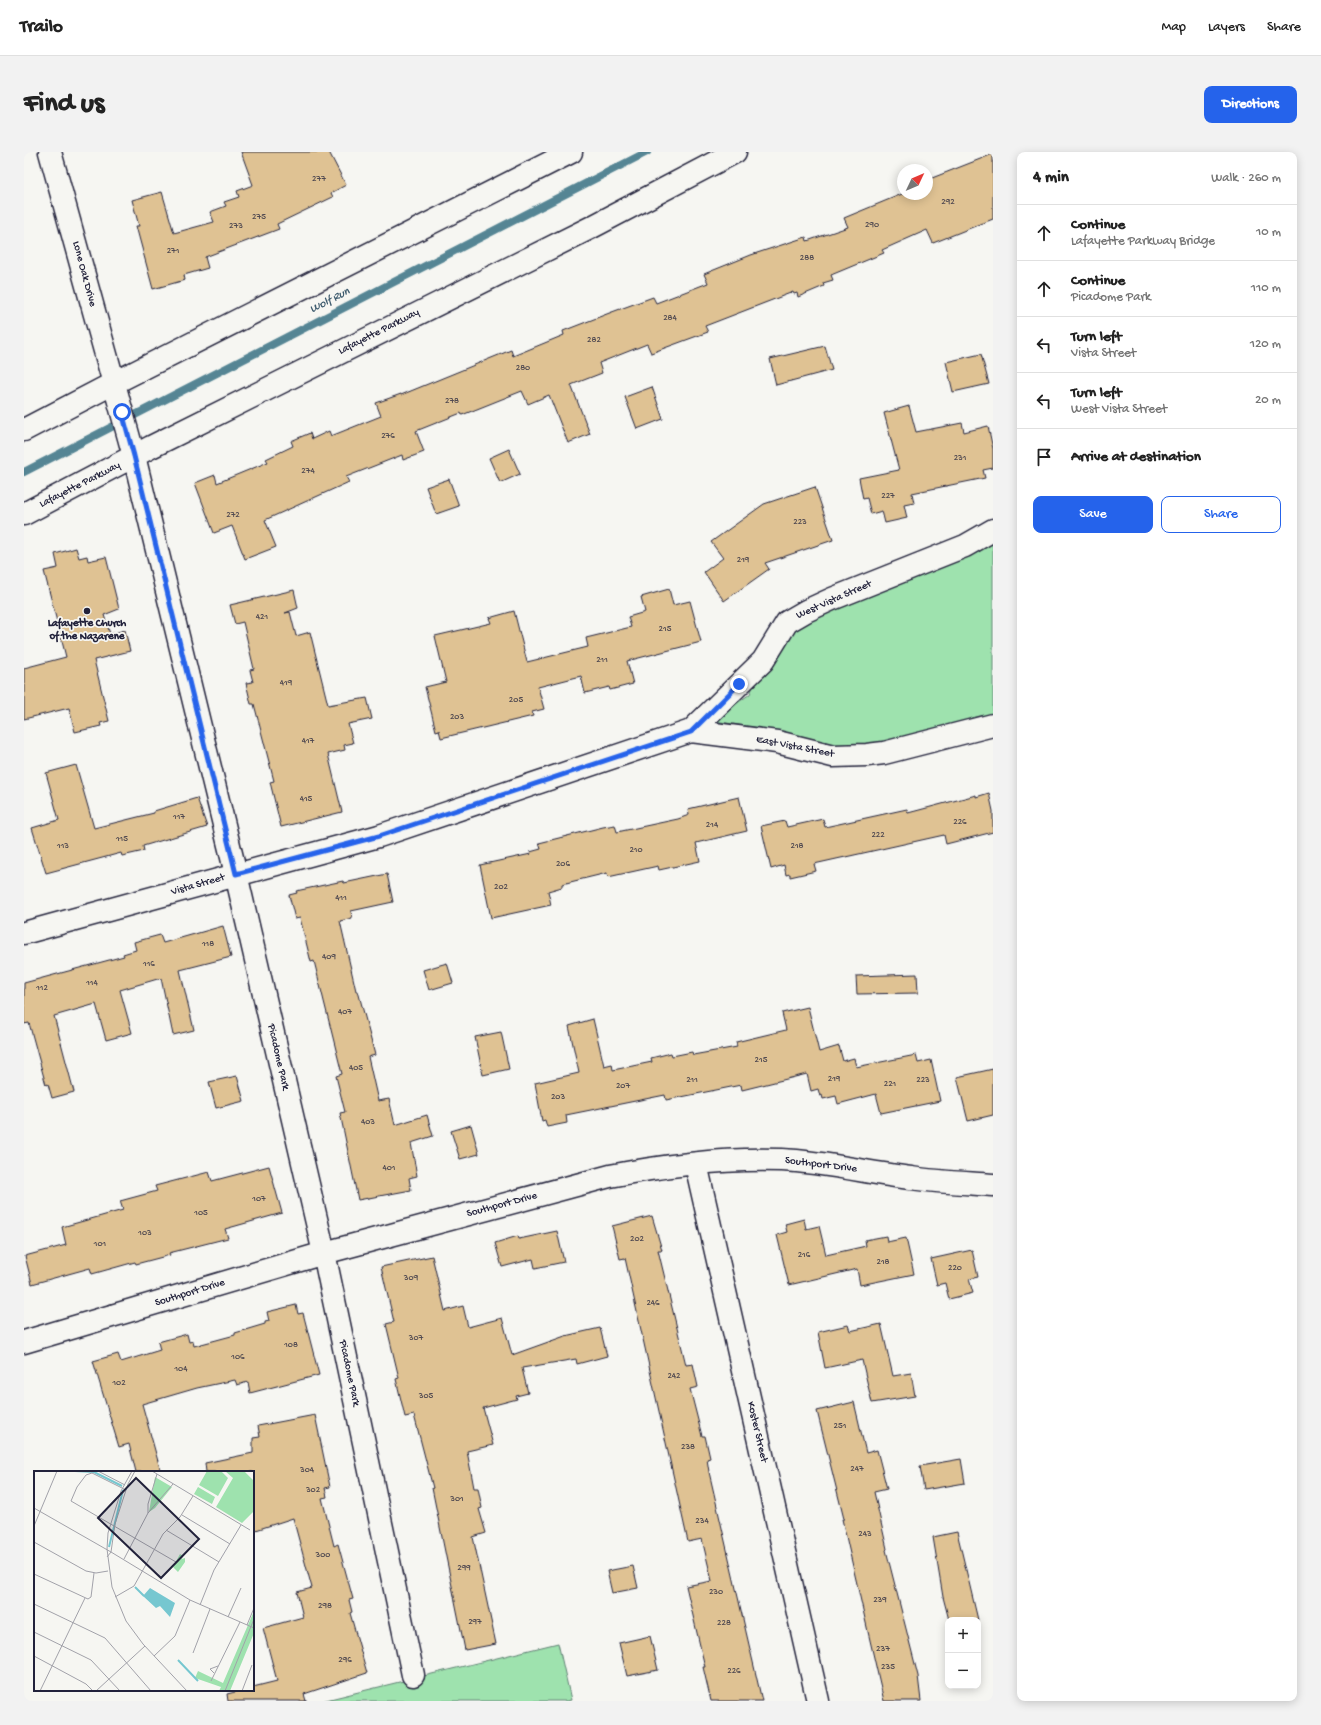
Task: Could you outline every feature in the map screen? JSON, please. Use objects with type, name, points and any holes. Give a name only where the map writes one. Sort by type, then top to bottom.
[{"type":"street","name":"Lone Oak Drive","points":[[50,152],[132,449]]},
{"type":"street","points":[[24,430],[115,389],[571,152]]},
{"type":"street","name":"Lafayette Parkway","points":[[24,514],[132,449],[592,227],[713,157],[735,152]]},
{"type":"street","name":"Picadome Park","points":[[132,449],[236,874],[324,1253],[413,1675]]},
{"type":"street","name":"West Vista Street","points":[[691,732],[762,661],[787,622],[806,610],[965,546],[993,530]]},
{"type":"street","name":"East Vista Street","points":[[691,732],[777,742],[833,756],[884,753],[993,725]]},
{"type":"street","name":"Vista Street","points":[[24,933],[379,836],[691,732]]},
{"type":"street","name":"Southport Drive","points":[[24,1342],[324,1253],[610,1176],[656,1167],[748,1160],[783,1160],[823,1164],[912,1178],[993,1185]]},
{"type":"street","name":"Koster Street","points":[[696,1164],[818,1701]]},
{"type":"green space","points":[[993,530],[993,725],[884,753],[783,744],[767,730],[715,721],[720,715],[750,694],[763,661],[795,629],[810,619]]},
{"type":"green space","points":[[558,1643],[571,1700],[567,1701],[322,1701]]},
{"type":"building","points":[[241,152],[329,152],[346,185],[331,193],[333,197],[277,224],[279,229],[205,257],[208,268],[184,275],[185,280],[153,289],[136,226],[139,226],[132,200],[162,192],[174,233],[214,222],[210,212],[226,206],[224,202],[239,197],[237,191],[253,185]]},
{"type":"building","points":[[993,154],[993,219],[933,243],[927,230],[882,250],[884,253],[831,275],[833,280],[823,283],[824,286],[798,297],[797,293],[794,294],[793,292],[705,326],[708,332],[651,353],[647,344],[599,363],[602,373],[571,385],[590,434],[568,443],[549,395],[528,404],[522,391],[462,415],[461,413],[416,431],[424,452],[403,460],[402,455],[346,477],[349,482],[265,520],[276,547],[245,559],[232,526],[214,533],[195,483],[215,475],[217,483],[268,462],[266,459],[293,446],[291,441],[310,433],[312,439],[329,431],[331,436],[381,416],[376,403],[401,395],[511,350],[513,356],[564,335],[563,331],[612,312],[653,297],[656,303],[708,283],[704,274],[751,255],[806,237],[807,241],[848,227],[844,218],[897,196],[897,200],[933,200],[933,178]]},
{"type":"building","points":[[825,346],[832,370],[776,385],[770,359]]},
{"type":"building","points":[[981,354],[989,384],[953,392],[946,362]]},
{"type":"building","points":[[652,387],[663,419],[637,429],[625,397]]},
{"type":"building","points":[[909,406],[916,432],[962,423],[964,432],[988,426],[993,449],[993,468],[983,470],[985,478],[912,493],[914,503],[904,505],[907,518],[885,523],[882,511],[871,514],[867,498],[863,499],[859,478],[899,470],[884,413]]},
{"type":"building","points":[[509,449],[520,474],[500,483],[489,458]]},
{"type":"building","points":[[449,479],[459,506],[436,514],[426,487]]},
{"type":"building","points":[[815,487],[833,540],[765,563],[769,569],[724,601],[704,572],[723,558],[711,542],[764,504]]},
{"type":"building","name":"Lafayette Church of the Nazarene","points":[[76,548],[79,558],[87,556],[88,561],[106,557],[119,609],[104,615],[110,634],[125,630],[130,651],[94,660],[109,721],[100,723],[101,726],[75,732],[69,708],[24,719],[24,668],[66,657],[44,571],[58,568],[55,554]]},
{"type":"building","points":[[669,589],[673,605],[690,601],[701,642],[627,661],[633,684],[610,690],[609,687],[585,693],[581,676],[538,687],[544,709],[532,712],[533,716],[441,738],[439,730],[436,731],[425,687],[446,682],[435,636],[491,623],[489,618],[514,611],[527,662],[588,647],[586,638],[631,627],[628,617],[645,612],[641,597]]},
{"type":"building","points":[[294,590],[298,608],[285,613],[290,612],[296,636],[310,632],[328,705],[367,698],[372,719],[348,724],[353,743],[344,745],[345,750],[328,754],[342,812],[281,827],[270,782],[274,781],[254,704],[251,704],[246,683],[253,682],[250,670],[254,669],[243,622],[235,624],[230,605]]},
{"type":"building","points":[[76,765],[94,828],[154,813],[154,811],[197,798],[207,827],[143,846],[144,851],[122,856],[121,853],[46,873],[32,828],[59,820],[46,773]]},
{"type":"building","points":[[989,793],[993,811],[993,832],[946,844],[944,835],[814,864],[816,871],[790,877],[790,874],[786,875],[784,865],[771,869],[761,826],[785,821],[787,827],[823,819],[825,827],[907,809],[908,813]]},
{"type":"building","points":[[739,797],[747,831],[696,843],[700,861],[659,870],[658,866],[608,877],[607,873],[562,884],[562,887],[548,891],[551,905],[491,918],[480,865],[531,854],[530,852],[541,849],[539,843],[603,827],[615,825],[617,832],[678,819],[689,815],[688,809]]},
{"type":"building","points":[[387,874],[393,902],[351,911],[352,918],[340,921],[356,991],[358,991],[375,1055],[368,1057],[378,1101],[389,1099],[395,1125],[427,1115],[433,1136],[411,1143],[417,1176],[409,1178],[411,1190],[358,1200],[340,1113],[345,1112],[336,1076],[342,1074],[314,961],[311,962],[300,918],[295,919],[289,895],[297,893],[296,891]]},
{"type":"building","points":[[223,926],[231,957],[180,970],[194,1030],[173,1035],[161,978],[120,990],[132,1033],[106,1040],[96,1004],[54,1016],[74,1092],[52,1098],[48,1084],[46,1085],[29,1023],[24,1024],[24,983],[124,956],[123,954],[136,950],[134,942],[160,935],[163,943]]},
{"type":"building","points":[[447,963],[453,983],[429,990],[423,970]]},
{"type":"building","points":[[917,974],[918,993],[857,994],[856,976]]},
{"type":"building","points":[[808,1007],[819,1052],[839,1046],[843,1061],[854,1058],[856,1067],[916,1055],[918,1063],[931,1060],[940,1101],[881,1113],[876,1094],[838,1104],[836,1096],[823,1099],[822,1095],[820,1096],[818,1089],[811,1091],[807,1074],[742,1090],[741,1085],[666,1100],[665,1095],[566,1115],[567,1123],[547,1127],[545,1120],[542,1121],[535,1083],[579,1073],[569,1026],[593,1019],[604,1066],[612,1064],[613,1070],[652,1062],[651,1058],[671,1053],[672,1056],[692,1052],[693,1055],[737,1047],[736,1042],[786,1030],[782,1013]]},
{"type":"building","points":[[501,1032],[509,1069],[483,1075],[475,1037]]},
{"type":"building","points":[[993,1069],[993,1115],[968,1121],[957,1077]]},
{"type":"building","points":[[237,1076],[244,1101],[216,1108],[209,1082]]},
{"type":"building","points":[[471,1125],[479,1154],[460,1159],[451,1131]]},
{"type":"building","points":[[269,1166],[282,1213],[225,1229],[228,1238],[169,1253],[170,1255],[136,1264],[135,1262],[92,1274],[90,1268],[32,1284],[25,1256],[66,1245],[62,1227],[123,1210],[120,1201],[157,1191],[155,1186],[209,1172],[212,1181]]},
{"type":"building","points":[[652,1216],[662,1250],[658,1250],[686,1365],[693,1364],[698,1387],[690,1389],[702,1436],[705,1436],[710,1458],[707,1459],[709,1472],[762,1701],[711,1701],[703,1667],[705,1667],[686,1586],[712,1581],[702,1539],[688,1542],[625,1258],[620,1259],[612,1226]]},
{"type":"building","points":[[804,1219],[806,1229],[819,1226],[826,1255],[866,1246],[865,1240],[886,1236],[887,1242],[906,1238],[914,1274],[860,1285],[857,1269],[789,1285],[777,1235],[787,1232],[785,1224]]},
{"type":"building","points":[[557,1231],[564,1262],[535,1268],[533,1259],[502,1267],[495,1243],[518,1236],[519,1239]]},
{"type":"building","points":[[972,1250],[978,1277],[969,1279],[973,1293],[949,1299],[945,1283],[937,1285],[931,1259]]},
{"type":"building","points":[[432,1256],[445,1311],[463,1306],[468,1327],[502,1318],[512,1355],[565,1336],[600,1328],[607,1356],[577,1364],[576,1359],[522,1368],[528,1393],[516,1396],[517,1399],[483,1408],[493,1445],[467,1451],[474,1488],[478,1488],[482,1508],[479,1509],[486,1533],[473,1537],[496,1644],[465,1650],[433,1488],[414,1415],[405,1417],[396,1379],[399,1378],[386,1324],[394,1322],[381,1267]]},
{"type":"building","points":[[296,1305],[298,1314],[303,1313],[319,1375],[250,1393],[248,1382],[237,1385],[235,1380],[197,1388],[142,1404],[161,1471],[136,1471],[129,1444],[119,1447],[93,1361],[118,1354],[121,1362],[160,1350],[158,1342],[187,1334],[189,1342],[193,1341],[194,1346],[235,1335],[235,1333],[265,1324],[265,1322],[269,1321],[267,1312]]},
{"type":"building","points":[[881,1324],[893,1376],[911,1373],[915,1396],[872,1403],[862,1360],[825,1368],[818,1332],[848,1325],[850,1331]]},
{"type":"building","points":[[854,1402],[866,1453],[877,1450],[887,1489],[874,1492],[886,1550],[918,1676],[921,1701],[884,1701],[842,1519],[844,1519],[817,1411]]},
{"type":"building","points":[[315,1415],[330,1487],[325,1488],[327,1497],[322,1498],[334,1546],[338,1544],[353,1599],[349,1600],[352,1612],[350,1613],[367,1673],[304,1694],[306,1701],[228,1701],[227,1694],[239,1691],[254,1691],[254,1687],[277,1681],[263,1628],[303,1617],[297,1592],[312,1588],[293,1518],[254,1531],[254,1471],[206,1471],[205,1463],[253,1453],[253,1438],[260,1437],[258,1426]]},
{"type":"building","points":[[961,1459],[965,1483],[924,1490],[920,1466]]},
{"type":"building","points":[[957,1532],[977,1617],[948,1617],[943,1597],[933,1537]]},
{"type":"building","points":[[633,1566],[638,1588],[612,1593],[607,1571]]},
{"type":"building","points":[[650,1636],[658,1670],[627,1676],[619,1643]]},
{"type":"waterway","name":"Wolf Run","points":[[24,472],[647,152]]},
{"type":"place","name":"Lafayette Church of the Nazarene","points":[[87,611]]},
{"type":"route","points":[[122,412],[236,874],[379,836],[691,732],[706,715],[739,684]]}]
